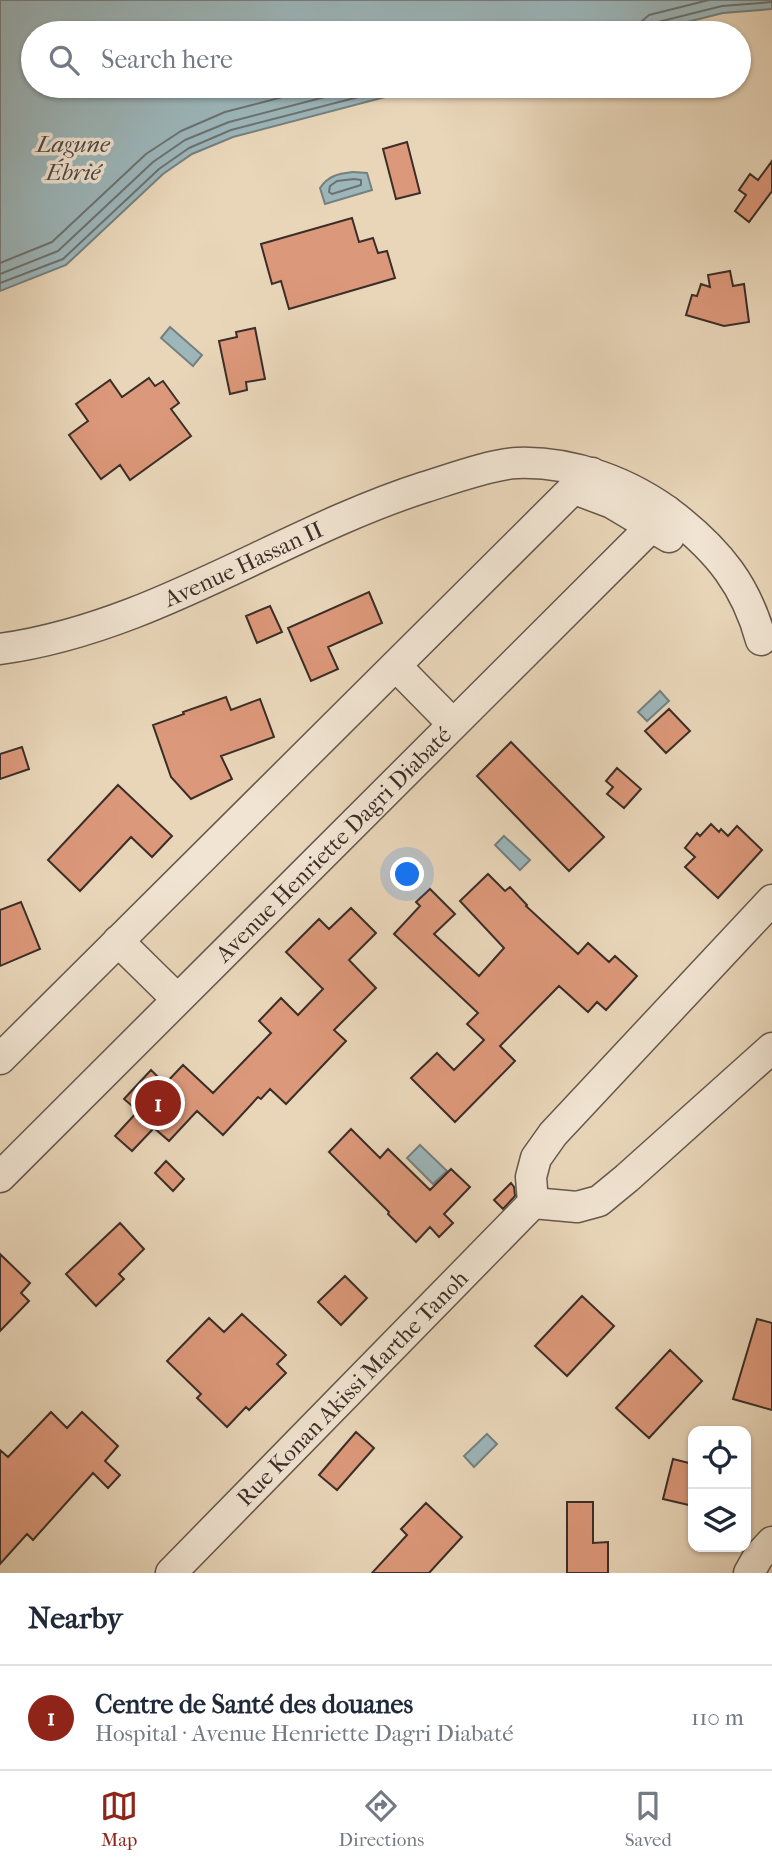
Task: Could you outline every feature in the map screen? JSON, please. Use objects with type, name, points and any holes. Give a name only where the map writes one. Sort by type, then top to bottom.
[{"type":"street","name":"Avenue Hassan II","points":[[0,649],[70,634],[142,611],[372,506],[484,470],[538,479],[583,481],[633,491],[721,580],[767,651]]},
{"type":"street","points":[[0,1059],[583,481]]},
{"type":"street","name":"Avenue Henriette Dagri Diabaté","points":[[0,1177],[660,518]]},
{"type":"street","points":[[396,666],[453,724]]},
{"type":"street","points":[[772,900],[553,1134],[536,1158],[531,1177],[533,1203],[577,1207],[599,1201],[772,1048]]},
{"type":"street","points":[[118,941],[177,999]]},
{"type":"street","name":"Rue Konan Akissi Marthe Tanoh","points":[[171,1573],[533,1203]]},
{"type":"street","points":[[749,1573],[758,1557],[772,1542]]},
{"type":"water","name":"Lagune Ébrié","points":[[0,0],[772,0],[772,9],[723,13],[691,21],[21,21],[21,98],[381,98],[233,137],[192,154],[163,174],[66,265],[0,291]]},
{"type":"water","points":[[353,172],[367,173],[372,190],[325,204],[320,188],[323,184],[334,176]]},
{"type":"water","points":[[170,327],[202,355],[193,366],[161,338]]},
{"type":"water","points":[[660,691],[669,701],[647,721],[638,712]]},
{"type":"water","points":[[504,836],[530,860],[520,870],[495,845]]},
{"type":"water","points":[[420,1145],[447,1171],[433,1184],[407,1158]]},
{"type":"water","points":[[487,1434],[497,1444],[474,1467],[464,1456]]},
{"type":"building","points":[[407,142],[420,193],[396,199],[383,149]]},
{"type":"building","points":[[772,161],[772,191],[749,222],[735,211],[746,195],[739,190],[750,174],[758,180]]},
{"type":"building","points":[[352,218],[359,242],[373,238],[378,253],[387,251],[395,278],[289,309],[281,281],[272,284],[261,244]]},
{"type":"building","points":[[730,271],[733,286],[744,284],[749,322],[724,326],[686,315],[692,295],[697,296],[701,284],[710,287],[708,275]]},
{"type":"building","points":[[255,328],[265,379],[246,382],[247,390],[230,394],[219,341],[237,337],[236,332]]},
{"type":"building","points":[[149,378],[155,386],[163,381],[179,403],[171,409],[191,436],[130,480],[120,465],[101,479],[69,435],[88,421],[76,404],[110,380],[122,397]]},
{"type":"building","points":[[369,592],[382,623],[328,647],[338,669],[311,681],[288,628]]},
{"type":"building","points":[[270,606],[282,632],[257,643],[246,616]]},
{"type":"building","points":[[226,697],[231,710],[260,699],[274,737],[221,756],[232,779],[191,799],[171,777],[153,725]]},
{"type":"building","points":[[669,709],[690,731],[666,753],[645,731]]},
{"type":"building","points":[[511,742],[604,837],[569,871],[477,776]]},
{"type":"building","points":[[22,747],[29,769],[0,779],[0,754]]},
{"type":"building","points":[[617,768],[641,789],[624,808],[607,794],[613,787],[606,781]]},
{"type":"building","points":[[118,785],[172,836],[152,857],[131,837],[80,891],[48,860]]},
{"type":"building","points":[[711,824],[728,836],[737,826],[762,850],[718,898],[685,867],[695,857],[685,848],[697,833],[700,836]]},
{"type":"building","points":[[488,874],[505,891],[510,887],[526,906],[578,954],[588,943],[609,962],[615,956],[637,976],[606,1010],[597,1002],[588,1012],[559,986],[500,1046],[515,1061],[455,1122],[411,1078],[437,1053],[454,1070],[484,1040],[467,1024],[478,1013],[394,934],[420,906],[416,902],[430,889],[455,914],[434,934],[479,976],[504,948],[460,901]]},
{"type":"building","points":[[21,902],[40,949],[0,966],[0,910]]},
{"type":"building","points":[[351,908],[376,933],[349,960],[376,988],[334,1030],[346,1041],[286,1104],[270,1089],[261,1099],[258,1097],[223,1135],[197,1111],[169,1141],[154,1128],[132,1151],[115,1136],[138,1111],[124,1099],[151,1070],[165,1084],[183,1065],[213,1093],[271,1033],[259,1021],[281,998],[298,1015],[323,989],[286,952],[319,919],[329,929]]},
{"type":"building","points":[[351,1129],[380,1158],[388,1149],[430,1190],[451,1169],[470,1187],[444,1214],[453,1223],[439,1237],[430,1227],[416,1242],[329,1152]]},
{"type":"building","points":[[166,1161],[184,1179],[173,1191],[155,1173]]},
{"type":"building","points":[[511,1183],[515,1196],[503,1209],[494,1200]]},
{"type":"building","points":[[120,1223],[144,1249],[119,1274],[124,1279],[96,1306],[66,1274]]},
{"type":"building","points":[[0,1254],[30,1283],[21,1293],[29,1301],[0,1331]]},
{"type":"building","points":[[345,1276],[367,1298],[341,1325],[318,1302]]},
{"type":"building","points":[[582,1296],[614,1326],[567,1376],[535,1346]]},
{"type":"building","points":[[242,1314],[286,1355],[277,1364],[286,1373],[249,1410],[246,1407],[227,1427],[197,1398],[201,1394],[167,1361],[209,1318],[224,1332]]},
{"type":"building","points":[[757,1319],[772,1323],[772,1410],[733,1399]]},
{"type":"building","points":[[670,1350],[702,1381],[649,1438],[616,1408]]},
{"type":"building","points":[[51,1412],[67,1428],[82,1412],[118,1446],[105,1461],[120,1475],[108,1488],[93,1473],[33,1540],[27,1534],[0,1564],[0,1450],[8,1457]]},
{"type":"building","points":[[356,1432],[374,1448],[337,1490],[319,1475]]},
{"type":"building","points":[[673,1459],[688,1463],[688,1505],[663,1499]]},
{"type":"building","points":[[567,1502],[593,1502],[593,1543],[608,1542],[608,1573],[567,1573]]},
{"type":"building","points":[[426,1503],[462,1537],[429,1573],[372,1573],[407,1535],[401,1529]]},
{"type":"place","name":"Centre de Santé des douanes","points":[[158,1103]]}]
